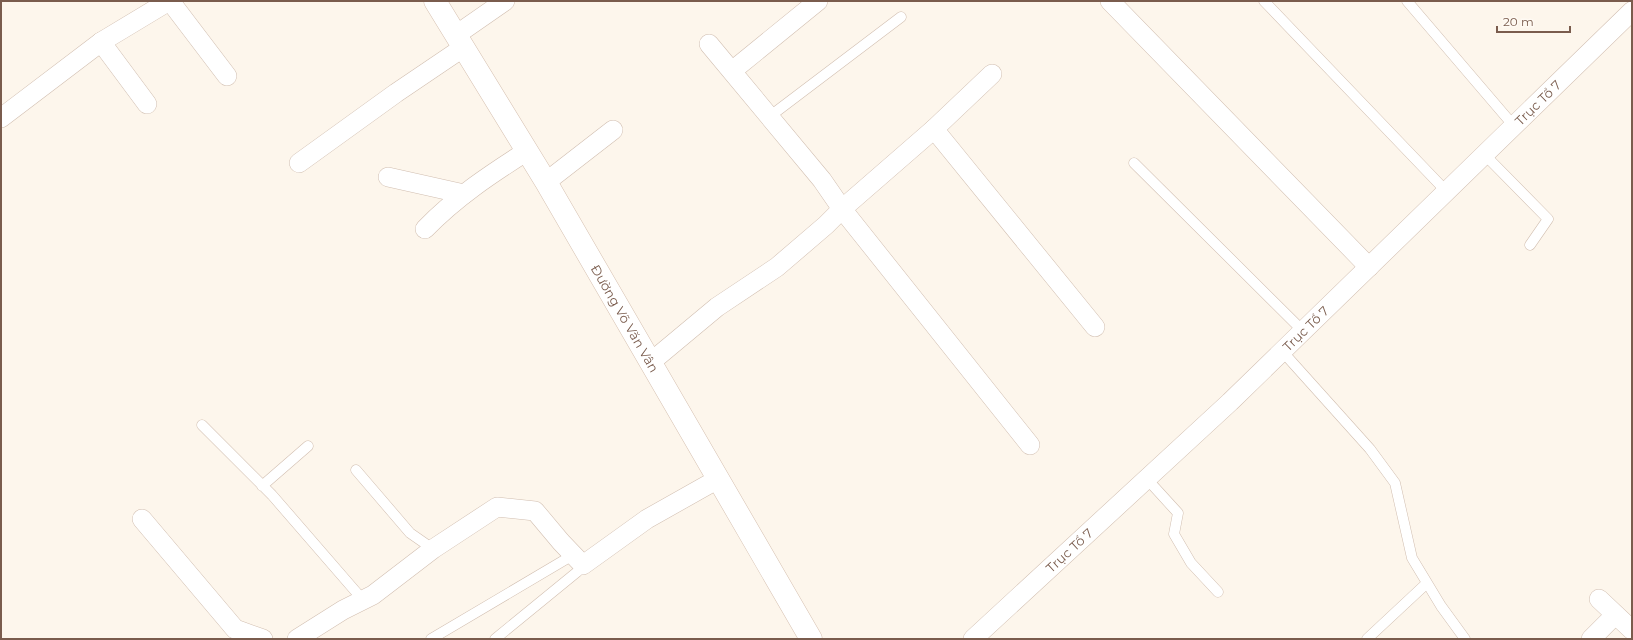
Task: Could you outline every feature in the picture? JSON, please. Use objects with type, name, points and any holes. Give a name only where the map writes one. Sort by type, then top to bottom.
[{"type":"street","points":[[1,118],[100,42],[170,1],[227,76]]},
{"type":"street","name":"Đường Võ Văn Vân","points":[[435,1],[528,151],[811,639]]},
{"type":"street","points":[[299,163],[396,93],[460,41],[505,1]]},
{"type":"street","points":[[732,71],[818,1]]},
{"type":"street","points":[[1110,1],[1369,267]]},
{"type":"street","name":"Trục Tổ 7","points":[[973,639],[1147,479],[1304,331],[1513,125],[1632,11]]},
{"type":"street","points":[[100,42],[147,104]]},
{"type":"street","points":[[709,44],[822,180],[842,209],[1030,445]]},
{"type":"street","points":[[650,362],[717,308],[777,267],[934,129],[992,74]]},
{"type":"street","points":[[934,129],[1095,327]]},
{"type":"street","points":[[546,182],[613,130]]},
{"type":"street","points":[[425,229],[443,210],[482,180],[528,151]]},
{"type":"street","points":[[388,177],[464,194]]},
{"type":"street","points":[[297,639],[343,610],[372,595],[433,549],[496,507],[535,510],[578,560],[718,479]]},
{"type":"street","points":[[142,519],[234,629],[263,639]]},
{"type":"street","points":[[1599,599],[1632,630]]},
{"type":"street","points":[[1591,639],[1615,615]]},
{"type":"lane","points":[[1264,1],[1446,191]]},
{"type":"lane","points":[[1407,1],[1513,125]]},
{"type":"lane","points":[[769,117],[901,17]]},
{"type":"lane","points":[[1484,154],[1548,219],[1530,245]]},
{"type":"lane","points":[[1134,163],[1304,331]]},
{"type":"lane","points":[[1282,351],[1370,449],[1395,482],[1412,558],[1465,639]]},
{"type":"lane","points":[[202,425],[262,486],[363,600]]},
{"type":"lane","points":[[262,486],[308,446]]},
{"type":"lane","points":[[356,470],[410,533],[433,549]]},
{"type":"lane","points":[[1147,479],[1178,512],[1174,534],[1191,563],[1218,592]]},
{"type":"lane","points":[[431,639],[578,560]]},
{"type":"lane","points":[[495,639],[577,572],[578,560]]},
{"type":"lane","points":[[1367,639],[1427,583]]}]
